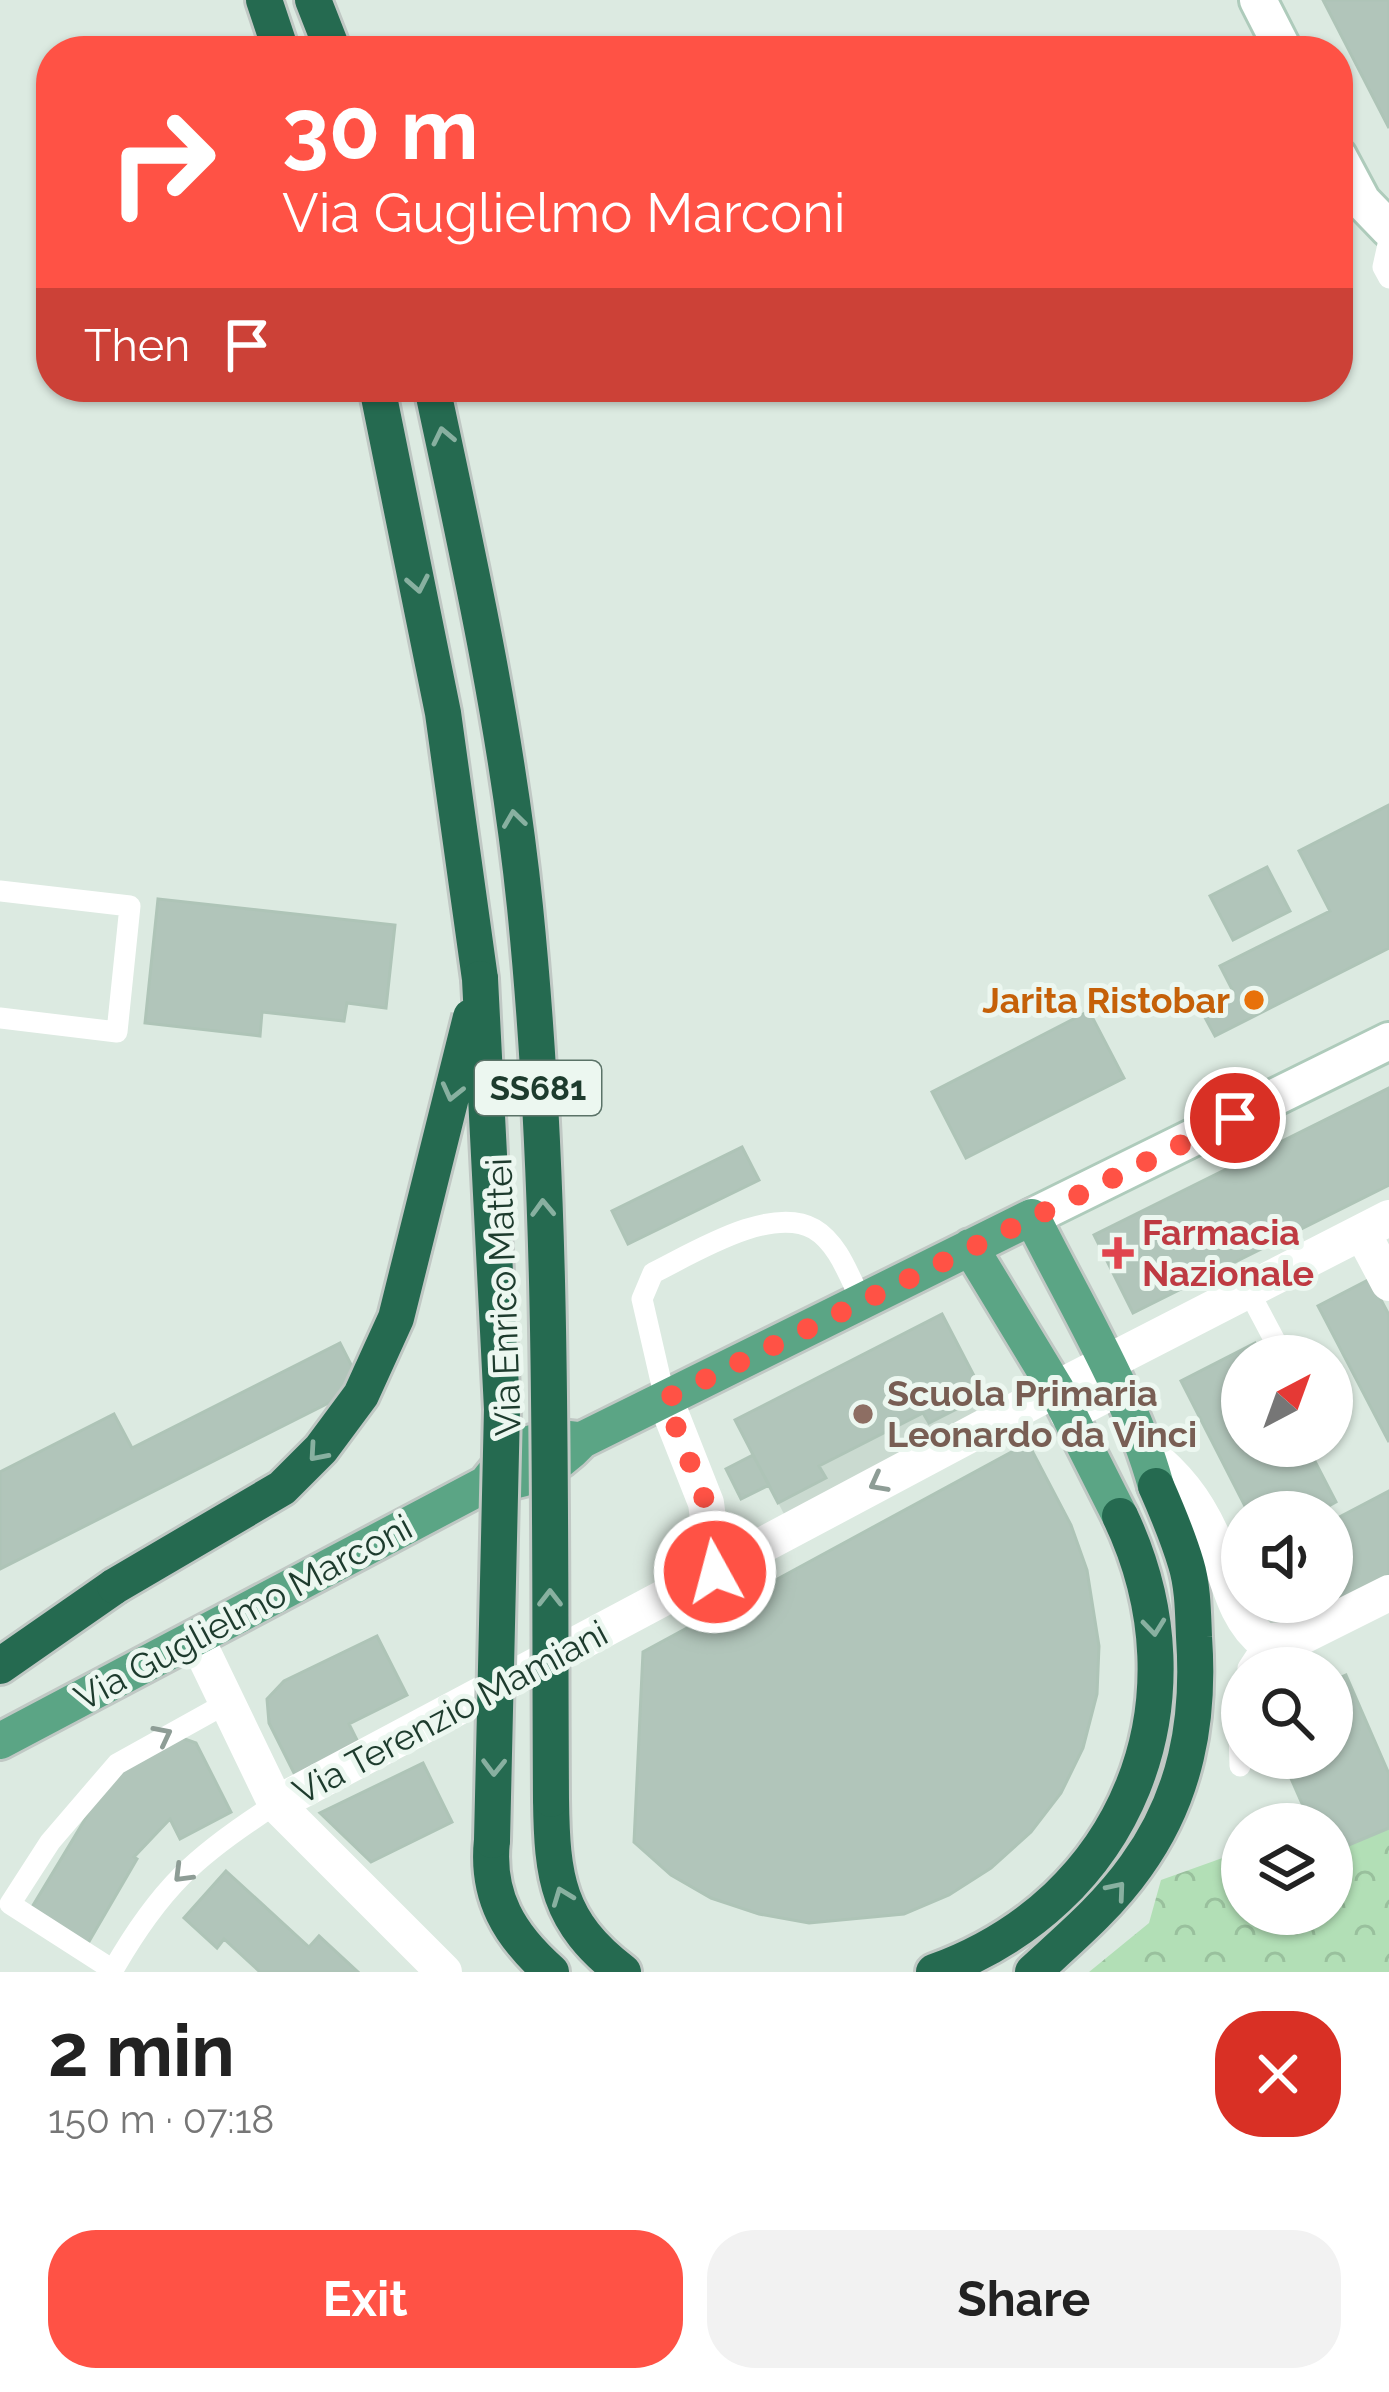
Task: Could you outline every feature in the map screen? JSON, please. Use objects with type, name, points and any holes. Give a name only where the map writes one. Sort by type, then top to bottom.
[{"type":"highway","points":[[264,0],[276,36]]},
{"type":"highway","points":[[313,0],[332,36]]},
{"type":"highway","points":[[328,0],[336,36]]},
{"type":"highway","points":[[338,0],[339,36]]},
{"type":"highway","name":"Via Enrico Mattei","points":[[379,402],[443,712],[480,979],[502,1409],[491,1882],[505,1920],[551,1972]]},
{"type":"highway","name":"Via Enrico Mattei","points":[[435,402],[499,714],[529,946],[549,1384],[553,1865],[561,1899],[575,1924],[623,1972]]},
{"type":"highway","name":"SS681","points":[[0,1666],[116,1586],[282,1488],[321,1449],[361,1394],[388,1342],[400,1304],[480,979]]},
{"type":"highway","points":[[1033,1972],[1095,1916],[1148,1849],[1169,1808],[1191,1743],[1197,1681],[1192,1597],[1186,1565],[1152,1469]]},
{"type":"highway","points":[[934,1972],[999,1942],[1052,1902],[1105,1841],[1134,1788],[1152,1726],[1155,1636],[1145,1578],[1120,1516]]},
{"type":"main road","name":"Via Guglielmo Marconi","points":[[0,1741],[486,1484],[522,1482],[562,1462],[582,1440],[1032,1217]]},
{"type":"main road","points":[[1032,1217],[1112,1376],[1152,1469]]},
{"type":"main road","points":[[970,1247],[1062,1401],[1120,1516]]},
{"type":"street","points":[[1258,0],[1276,36]]},
{"type":"street","points":[[1353,184],[1389,229]]},
{"type":"street","name":"Via Guglielmo Marconi","points":[[1032,1217],[1389,1041]]},
{"type":"street","points":[[1375,1225],[1389,1283]]},
{"type":"street","name":"Via Terenzio Mamiani","points":[[276,1804],[715,1572],[1112,1376],[1248,1290],[1375,1225]]},
{"type":"street","points":[[665,1399],[706,1503],[715,1572]]},
{"type":"street","points":[[1152,1469],[1186,1488],[1209,1529],[1254,1647]]},
{"type":"street","points":[[1277,1647],[1389,1593]]},
{"type":"street","points":[[196,1638],[276,1804],[444,1972]]},
{"type":"lane","points":[[1389,240],[1383,266],[1389,278]]},
{"type":"lane","points":[[0,891],[130,905],[117,1032],[0,1018]]},
{"type":"lane","points":[[665,1399],[642,1299],[653,1273],[740,1230],[772,1222],[812,1227],[835,1250],[861,1300]]},
{"type":"lane","points":[[1248,1290],[1271,1335]]},
{"type":"lane","points":[[226,1704],[117,1764],[50,1842],[10,1904],[113,1970],[142,1920],[184,1869],[276,1804]]},
{"type":"shaded area","name":"Scuola Primaria Leonardo da Vinci","points":[[942,1314],[991,1408],[784,1514],[735,1420]]},
{"type":"green space","points":[[1389,1809],[1389,1972],[1089,1972],[1149,1923],[1161,1880],[1221,1859],[1221,1935],[1353,1935],[1353,1830]]},
{"type":"building","points":[[1323,0],[1389,0],[1389,128],[1353,58],[1353,36],[1342,36]]},
{"type":"building","points":[[1389,805],[1389,948],[1215,1036],[1202,1012],[1235,995],[1220,966],[1330,911],[1299,851]]},
{"type":"building","points":[[1267,867],[1290,911],[1233,940],[1210,896]]},
{"type":"building","points":[[158,899],[395,925],[386,1008],[347,1003],[344,1021],[262,1012],[260,1036],[145,1023]]},
{"type":"building","points":[[1089,1011],[1124,1078],[966,1158],[932,1092]]},
{"type":"building","points":[[1389,1088],[1389,1185],[1133,1313],[1094,1235]]},
{"type":"building","points":[[742,1147],[759,1180],[628,1244],[612,1211]]},
{"type":"building","points":[[1370,1279],[1389,1315],[1389,1442],[1353,1373],[1353,1335],[1333,1335],[1318,1306]]},
{"type":"building","name":"Scuola Primaria Leonardo da Vinci","points":[[942,1314],[984,1395],[929,1423],[923,1413],[819,1466],[826,1478],[778,1503],[735,1420]]},
{"type":"building","points":[[340,1343],[362,1386],[0,1569],[0,1472],[114,1414],[132,1448]]},
{"type":"building","points":[[1221,1360],[1221,1459],[1181,1381]]},
{"type":"building","points":[[1028,1443],[1071,1525],[1087,1570],[1099,1646],[1097,1694],[1083,1748],[1061,1793],[1031,1832],[991,1868],[949,1895],[904,1914],[809,1923],[759,1914],[711,1898],[671,1875],[634,1842],[643,1652]]},
{"type":"building","points":[[753,1455],[769,1485],[741,1499],[726,1469]]},
{"type":"building","points":[[1225,1467],[1318,1467],[1330,1491],[1237,1491]]},
{"type":"building","points":[[1389,1491],[1389,1574],[1353,1592],[1353,1510]]},
{"type":"building","points":[[377,1636],[407,1695],[349,1724],[360,1746],[296,1777],[269,1723],[267,1699],[284,1681]]},
{"type":"building","points":[[1353,1691],[1389,1774],[1389,1828],[1353,1843],[1353,1803],[1302,1803],[1291,1779],[1353,1779]]},
{"type":"building","points":[[182,1738],[196,1743],[231,1812],[180,1839],[170,1819],[134,1857],[87,1945],[29,1912],[87,1816],[84,1813],[137,1756]]},
{"type":"building","points":[[423,1763],[452,1822],[371,1862],[320,1813]]},
{"type":"building","points":[[226,1871],[309,1947],[319,1936],[358,1972],[260,1972],[224,1939],[217,1948],[184,1918]]},
{"type":"place","name":"Jarita Ristobar","points":[[1254,1000]]},
{"type":"place","name":"Farmacia Nazionale","points":[[1118,1253]]},
{"type":"place","name":"Scuola Primaria Leonardo da Vinci","points":[[863,1414]]},
{"type":"route","points":[[715,1572],[706,1503],[665,1399],[1235,1118]]}]
